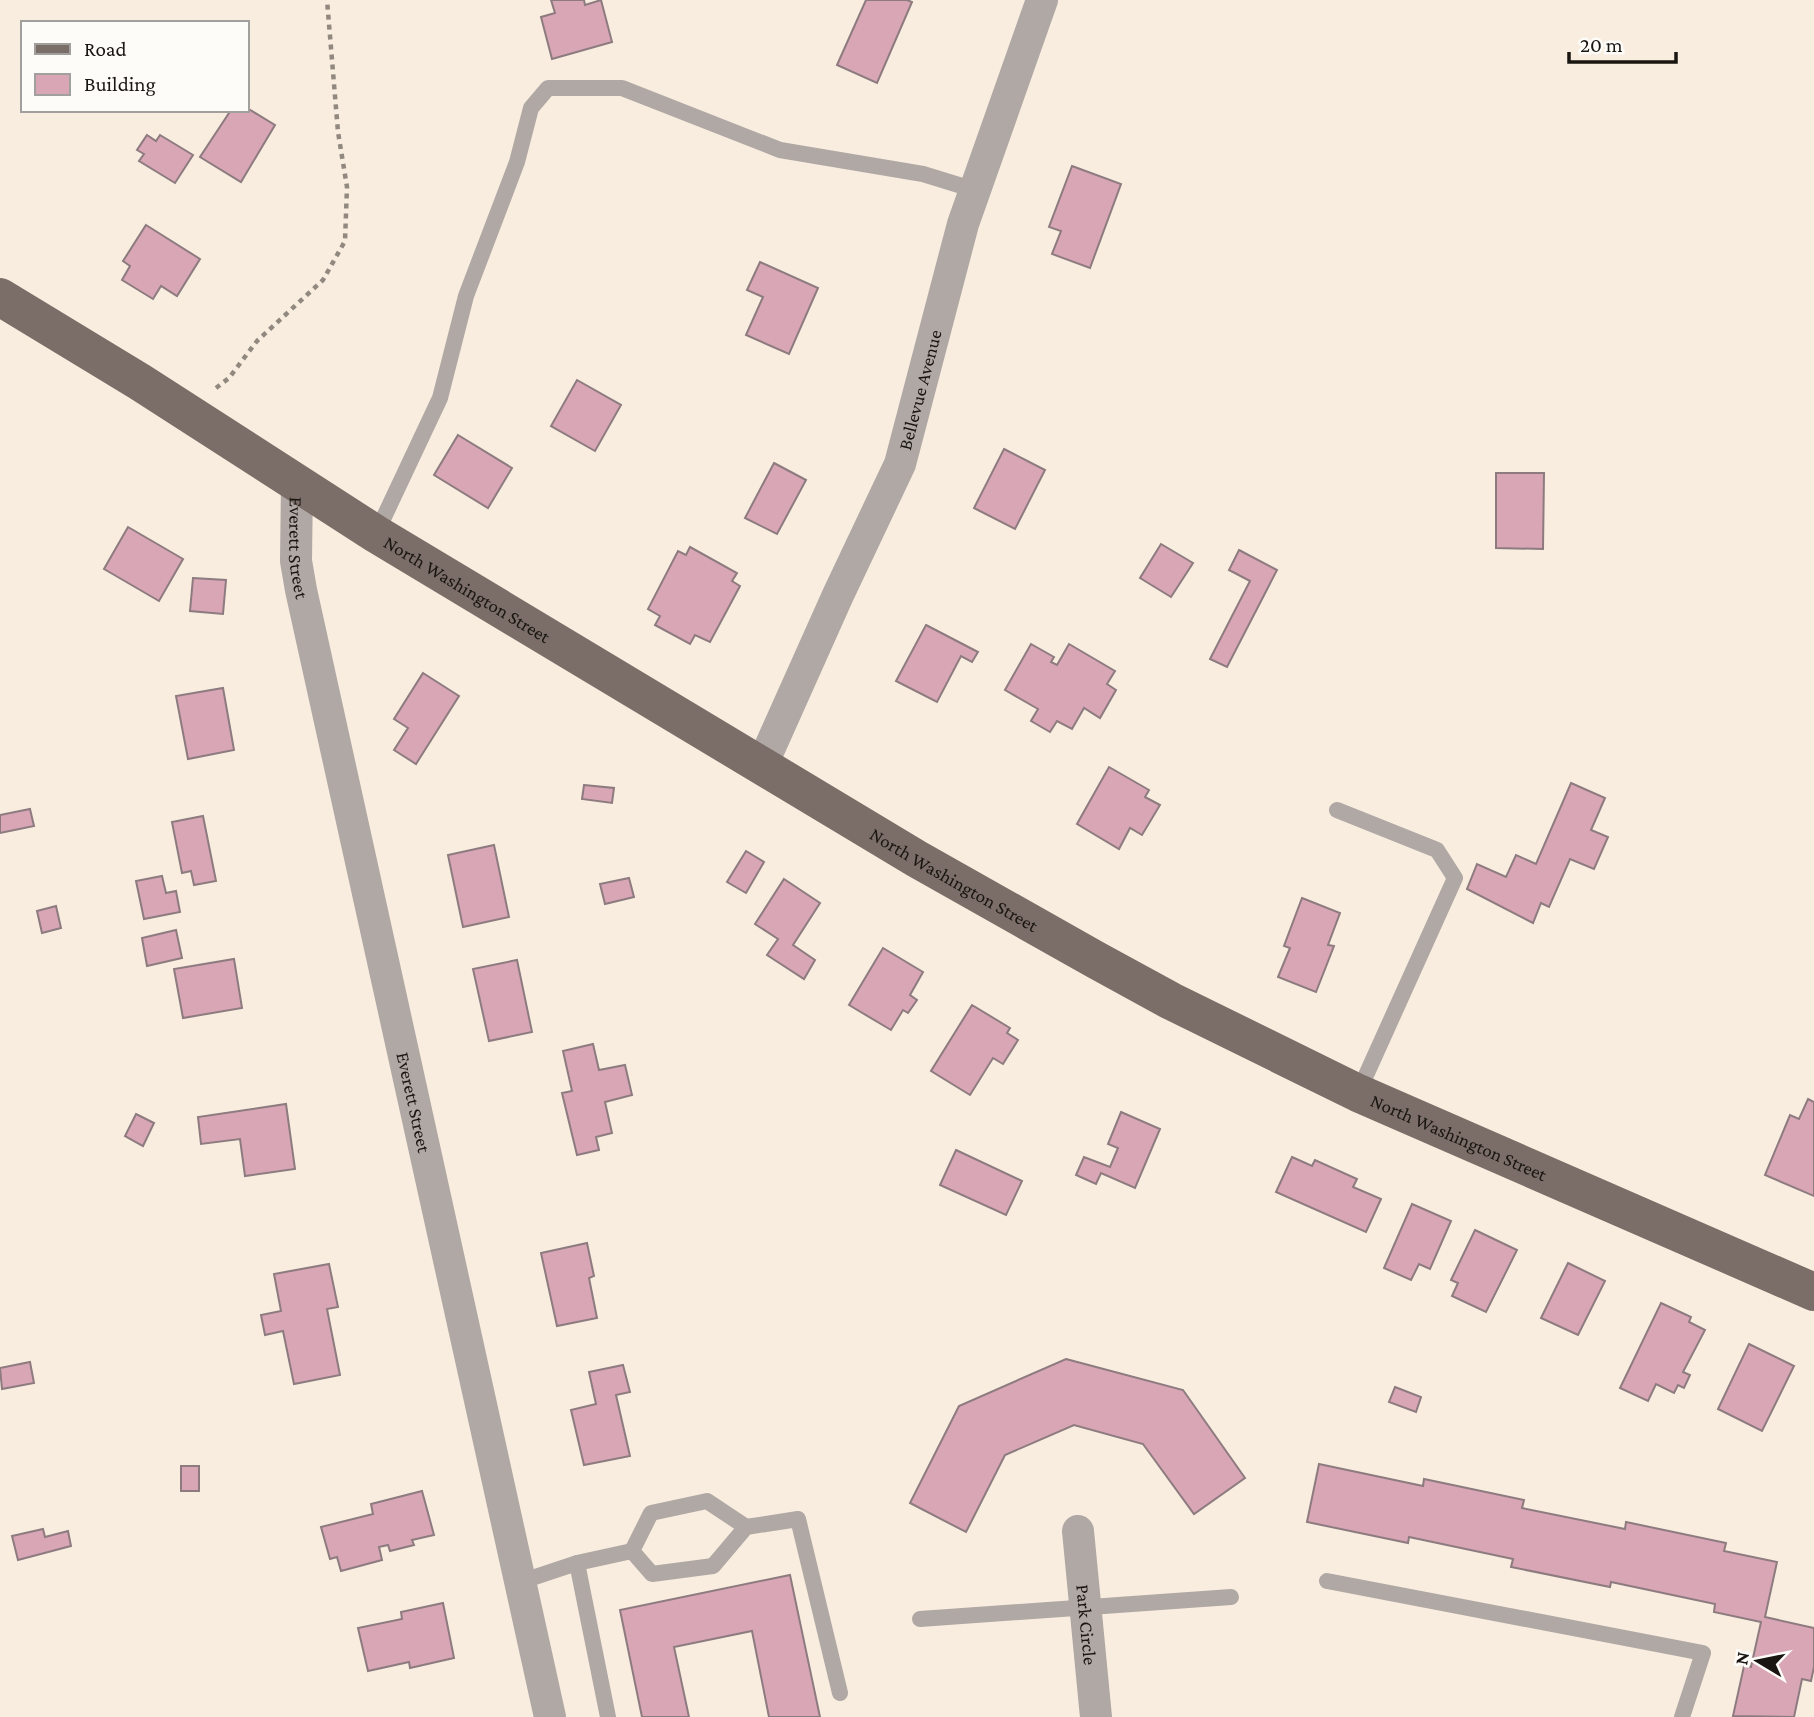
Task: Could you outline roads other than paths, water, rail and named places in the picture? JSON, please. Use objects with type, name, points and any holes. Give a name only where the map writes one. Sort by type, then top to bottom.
[{"type":"main road","name":"North Washington Street","points":[[0,297],[140,382],[376,534],[916,859],[1096,960],[1171,1001],[1358,1093],[1814,1292]]},
{"type":"street","name":"Bellevue Avenue","points":[[762,765],[900,464],[963,224],[1042,0]]},
{"type":"street","name":"Everett Street","points":[[297,483],[296,561],[301,590],[550,1717]]},
{"type":"street","name":"Park Circle","points":[[1078,1531],[1096,1717]]},
{"type":"lane","points":[[376,534],[440,398],[466,296],[517,162],[531,108],[548,88],[622,88],[780,150],[923,174],[975,190]]},
{"type":"lane","points":[[1337,810],[1437,850],[1455,878],[1358,1093]]},
{"type":"lane","points":[[632,1551],[651,1513],[708,1501],[746,1527]]},
{"type":"lane","points":[[632,1551],[652,1574],[713,1566],[746,1527],[798,1519],[840,1693]]},
{"type":"lane","points":[[520,1581],[577,1563],[632,1551]]},
{"type":"lane","points":[[577,1563],[608,1717]]},
{"type":"lane","points":[[1326,1581],[1703,1653],[1682,1717]]},
{"type":"lane","points":[[920,1619],[1231,1597]]}]
